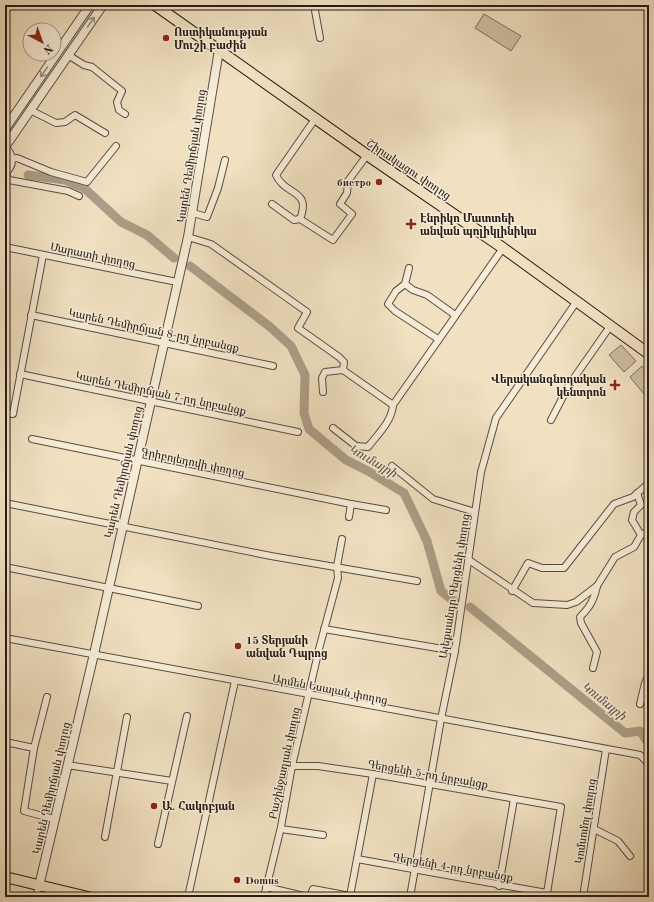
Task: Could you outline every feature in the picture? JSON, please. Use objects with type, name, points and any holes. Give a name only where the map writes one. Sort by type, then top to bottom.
[{"type":"main road","name":"Շիրակացու փողոց","points":[[155,5],[315,119],[503,248],[649,354]]},
{"type":"main road","points":[[5,877],[88,897]]},
{"type":"street","points":[[5,129],[70,32],[90,5]]},
{"type":"street","points":[[79,196],[68,191],[9,180],[5,172],[10,165],[11,159],[5,148],[103,5]]},
{"type":"street","points":[[314,5],[320,38]]},
{"type":"street","points":[[70,32],[79,38]]},
{"type":"street","name":"Կարեն Դեմիրճյան փողոց","points":[[36,897],[94,654],[136,461],[188,237],[219,50]]},
{"type":"street","points":[[68,55],[92,67],[122,91],[117,102],[119,110],[124,114]]},
{"type":"street","points":[[30,110],[56,123],[65,122],[75,115],[105,133]]},
{"type":"street","points":[[300,219],[304,204],[301,198],[279,182],[276,175],[315,119]]},
{"type":"street","points":[[11,159],[17,158],[51,172],[87,182],[116,146]]},
{"type":"street","points":[[272,204],[294,220],[300,219],[312,225],[333,240],[352,214],[340,204],[347,193],[348,181],[367,155]]},
{"type":"street","points":[[193,213],[207,217],[218,188],[225,160]]},
{"type":"street","points":[[188,237],[211,244],[307,312],[298,328],[339,357],[344,362],[343,370]]},
{"type":"street","name":"Մարատի փողոց","points":[[5,247],[177,282]]},
{"type":"street","points":[[333,428],[356,446],[368,447],[386,424],[393,412],[393,405],[503,248]]},
{"type":"street","points":[[5,413],[13,414],[43,255]]},
{"type":"street","points":[[409,268],[405,284],[396,291],[388,304],[438,339]]},
{"type":"street","points":[[405,284],[413,290],[427,295],[455,315]]},
{"type":"street","name":"Ալեքսանդր Գերցենի փողոց","points":[[410,897],[431,784],[441,719],[455,651],[481,472],[496,418],[577,301]]},
{"type":"street","name":"Կարեն Դեմիրճյան 8-րդ նրբանցք","points":[[32,315],[273,366]]},
{"type":"street","points":[[550,420],[569,385],[612,326]]},
{"type":"street","points":[[323,392],[322,378],[325,372],[343,370],[393,405]]},
{"type":"street","name":"Կարեն Դեմիրճյան 7-րդ նրբանցք","points":[[20,374],[298,432]]},
{"type":"street","name":"Գրիբոյեդովի փողոց","points":[[32,440],[386,510]]},
{"type":"street","points":[[392,466],[433,499],[475,512]]},
{"type":"street","points":[[512,591],[528,563],[542,568],[564,568],[614,504],[633,497],[649,483]]},
{"type":"street","points":[[637,493],[641,505],[634,512],[632,520],[641,535]]},
{"type":"street","points":[[5,503],[271,556],[337,566],[417,581]]},
{"type":"street","points":[[348,517],[351,504]]},
{"type":"street","points":[[593,668],[597,652],[581,622],[580,617],[589,609],[594,600],[597,586],[615,557],[634,547],[641,535],[649,531]]},
{"type":"street","name":"Բաշինջաղյան փողոց","points":[[264,897],[281,829],[292,766],[324,629],[338,578],[337,566],[342,539]]},
{"type":"street","points":[[468,560],[512,591],[533,603],[567,606],[576,602],[597,586]]},
{"type":"street","points":[[5,567],[198,606]]},
{"type":"street","points":[[324,629],[455,651]]},
{"type":"street","name":"Արմեն Եսայան փողոց","points":[[5,638],[640,755],[649,764]]},
{"type":"street","points":[[640,704],[645,683],[649,674]]},
{"type":"street","points":[[188,897],[235,681]]},
{"type":"street","points":[[47,697],[34,748],[24,811],[54,819]]},
{"type":"street","points":[[158,844],[187,716]]},
{"type":"street","points":[[105,837],[127,717]]},
{"type":"street","points":[[5,742],[34,748]]},
{"type":"street","name":"Կոմսոմոլ փողոց","points":[[583,897],[606,749]]},
{"type":"street","points":[[67,765],[172,782]]},
{"type":"street","name":"Գերցենի 5-րդ նրբանցք","points":[[292,766],[318,766],[373,774],[561,807],[547,893]]},
{"type":"street","points":[[266,887],[309,897],[313,889],[350,896],[373,774]]},
{"type":"street","points":[[499,886],[514,799]]},
{"type":"street","points":[[281,829],[323,835]]},
{"type":"street","points":[[594,829],[618,841],[630,856]]},
{"type":"street","name":"Գերցենի 4-րդ նրբանցք","points":[[357,859],[415,871],[547,893]]},
{"type":"shaded area","points":[[484,14],[521,36],[511,51],[475,28]]},
{"type":"shaded area","points":[[621,345],[636,361],[624,372],[609,355]]},
{"type":"shaded area","points":[[642,366],[649,375],[649,389],[644,394],[630,377]]},
{"type":"waterway","points":[[28,175],[65,180],[84,188],[121,222],[147,235],[174,258]]},
{"type":"waterway","name":"Կումայրի","points":[[190,266],[269,326],[291,346],[305,375],[304,413],[309,429],[346,460],[368,471],[404,493],[427,541],[441,591],[456,603]]},
{"type":"waterway","name":"Կումայրի","points":[[470,607],[625,733],[640,731],[649,744]]},
{"type":"place","name":"Ոստիկանության Մուշի բաժին","points":[[166,38]]},
{"type":"place","name":"бистро","points":[[379,182]]},
{"type":"place","name":"Էնրիկո Մատտեի անվան պոլիկլինիկա","points":[[411,224]]},
{"type":"place","name":"Վերականգնողական կենտրոն","points":[[615,385]]},
{"type":"place","name":"15 Տերյանի անվան Դպրոց","points":[[238,646]]},
{"type":"place","name":"Ա. Հակոբյան","points":[[154,806]]},
{"type":"place","name":"Domus","points":[[237,880]]}]
